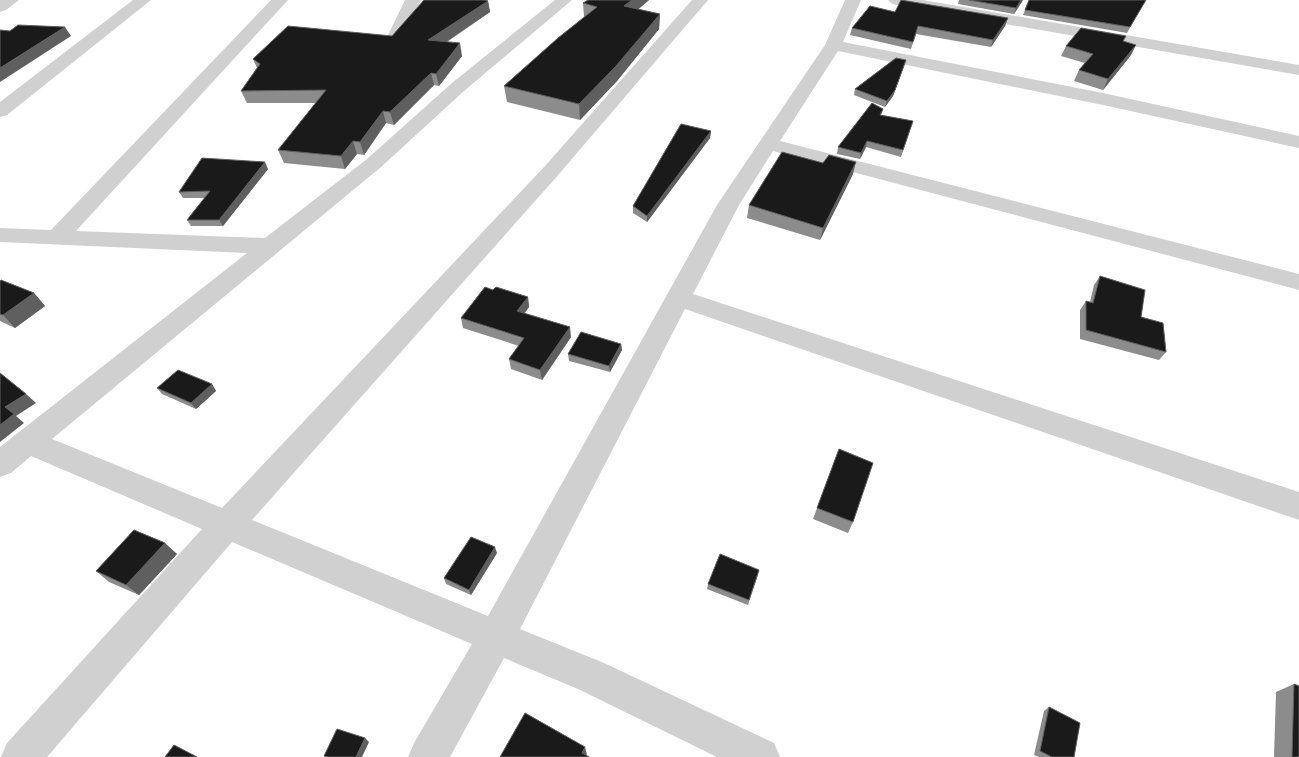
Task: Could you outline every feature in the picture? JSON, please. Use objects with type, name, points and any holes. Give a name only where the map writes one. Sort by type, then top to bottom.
[{"type":"street","points":[[0,7],[10,0]]},
{"type":"street","points":[[0,111],[143,0]]},
{"type":"street","points":[[56,238],[280,0]]},
{"type":"street","points":[[396,35],[414,0]]},
{"type":"street","points":[[0,464],[374,163],[458,86],[564,0]]},
{"type":"street","points":[[21,757],[227,525],[552,170],[700,0]]},
{"type":"street","points":[[428,757],[496,637],[728,205],[833,45],[853,0]]},
{"type":"street","points":[[896,0],[1299,70]]},
{"type":"street","points":[[833,45],[1103,99],[1299,142]]},
{"type":"street","points":[[768,144],[1299,282]]},
{"type":"street","points":[[0,235],[271,246]]},
{"type":"street","points":[[678,298],[1299,506]]},
{"type":"street","points":[[28,442],[590,676],[760,757]]},
{"type":"building","points":[[424,0],[488,1],[428,40],[460,43],[436,74],[431,73],[390,112],[383,111],[360,142],[353,141],[341,156],[278,150],[326,90],[241,91],[260,64],[253,59],[288,26],[392,36]]},
{"type":"building","points":[[588,0],[632,0],[624,6],[660,14],[616,66],[579,104],[504,86],[558,38],[597,7],[583,3]]},
{"type":"building","points":[[901,0],[1008,18],[993,40],[918,26],[913,42],[852,28],[870,6],[895,12]]},
{"type":"building","points":[[969,0],[1021,0],[1016,8]]},
{"type":"building","points":[[1029,0],[1146,0],[1130,27],[1025,10]]},
{"type":"building","points":[[18,25],[65,27],[0,68],[0,30],[10,31]]},
{"type":"building","points":[[1081,28],[1126,36],[1123,41],[1136,45],[1108,79],[1079,70],[1093,54],[1066,46]]},
{"type":"building","points":[[896,58],[906,60],[895,90],[887,101],[855,89]]},
{"type":"building","points":[[872,103],[883,109],[880,115],[913,121],[903,150],[867,141],[861,153],[838,147]]},
{"type":"building","points":[[681,124],[711,131],[647,216],[633,206]]},
{"type":"building","points":[[782,152],[823,163],[829,155],[856,162],[823,228],[749,205]]},
{"type":"building","points":[[202,158],[265,162],[219,220],[187,220],[210,191],[179,192]]},
{"type":"building","points":[[1100,276],[1145,290],[1141,317],[1163,323],[1166,352],[1086,330],[1086,301],[1093,303]]},
{"type":"building","points":[[1,280],[34,293],[3,315],[0,314]]},
{"type":"building","points":[[485,287],[493,290],[496,287],[528,297],[517,311],[570,327],[540,370],[509,359],[524,338],[461,318]]},
{"type":"building","points":[[581,332],[621,344],[609,366],[568,354]]},
{"type":"building","points":[[178,370],[212,384],[191,403],[157,388]]},
{"type":"building","points":[[0,373],[26,394],[5,407],[14,414],[0,425]]},
{"type":"building","points":[[839,449],[873,463],[853,522],[817,508]]},
{"type":"building","points":[[134,530],[165,543],[126,585],[96,571]]},
{"type":"building","points":[[471,537],[495,547],[469,590],[444,578]]},
{"type":"building","points":[[720,554],[759,570],[749,600],[708,584]]},
{"type":"building","points":[[1294,684],[1299,686],[1299,757],[1292,757]]},
{"type":"building","points":[[1049,707],[1080,723],[1074,757],[1052,757],[1040,751]]},
{"type":"building","points":[[525,713],[585,747],[582,753],[589,757],[500,757]]},
{"type":"building","points":[[337,729],[365,738],[356,757],[324,756]]},
{"type":"building","points":[[174,745],[197,757],[165,757]]}]
